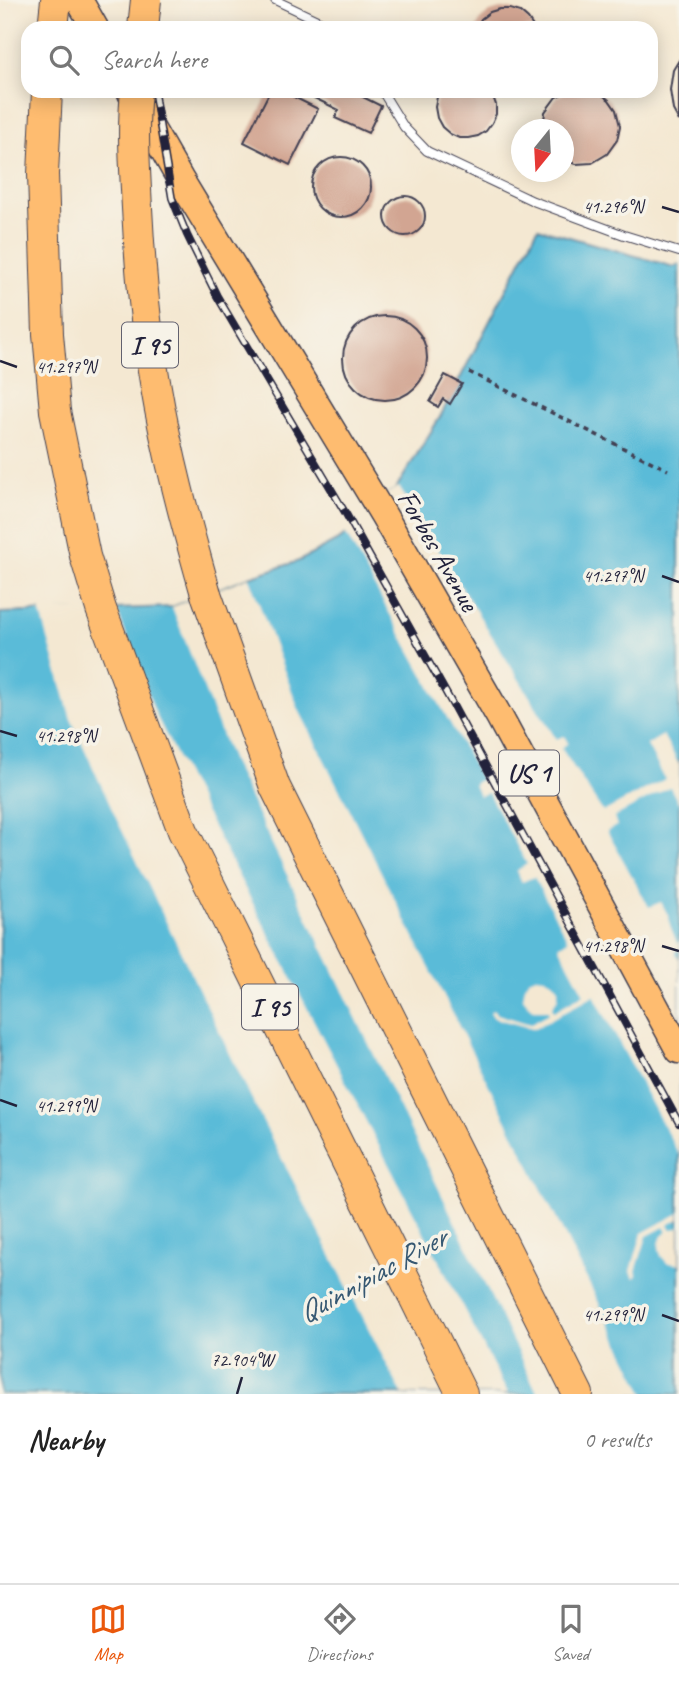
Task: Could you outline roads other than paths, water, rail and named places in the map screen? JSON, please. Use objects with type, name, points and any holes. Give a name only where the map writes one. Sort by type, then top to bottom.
[{"type":"highway","points":[[54,21],[56,0]]},
{"type":"highway","points":[[144,21],[146,0]]},
{"type":"highway","name":"I 95","points":[[47,98],[44,222],[48,334],[55,411],[85,556],[101,609],[183,831],[462,1394]]},
{"type":"highway","name":"I 95","points":[[133,98],[139,244],[155,383],[184,519],[206,594],[275,787],[578,1394]]},
{"type":"main road","points":[[79,0],[91,21]]},
{"type":"main road","name":"Forbes Avenue","points":[[137,98],[180,179],[374,500],[493,707],[679,1050]]},
{"type":"lane","points":[[275,0],[319,21]]},
{"type":"lane","points":[[386,98],[404,127],[427,151],[533,201],[679,253]]},
{"type":"water","name":"Quinnipiac River","points":[[538,228],[674,267],[679,264],[679,1394],[0,1394],[0,613],[172,607],[299,561],[342,538],[374,500],[395,490],[440,417]]},
{"type":"railway","points":[[145,0],[146,21]]},
{"type":"railway","points":[[155,98],[172,198],[217,296],[346,514],[450,700],[679,1123]]}]
